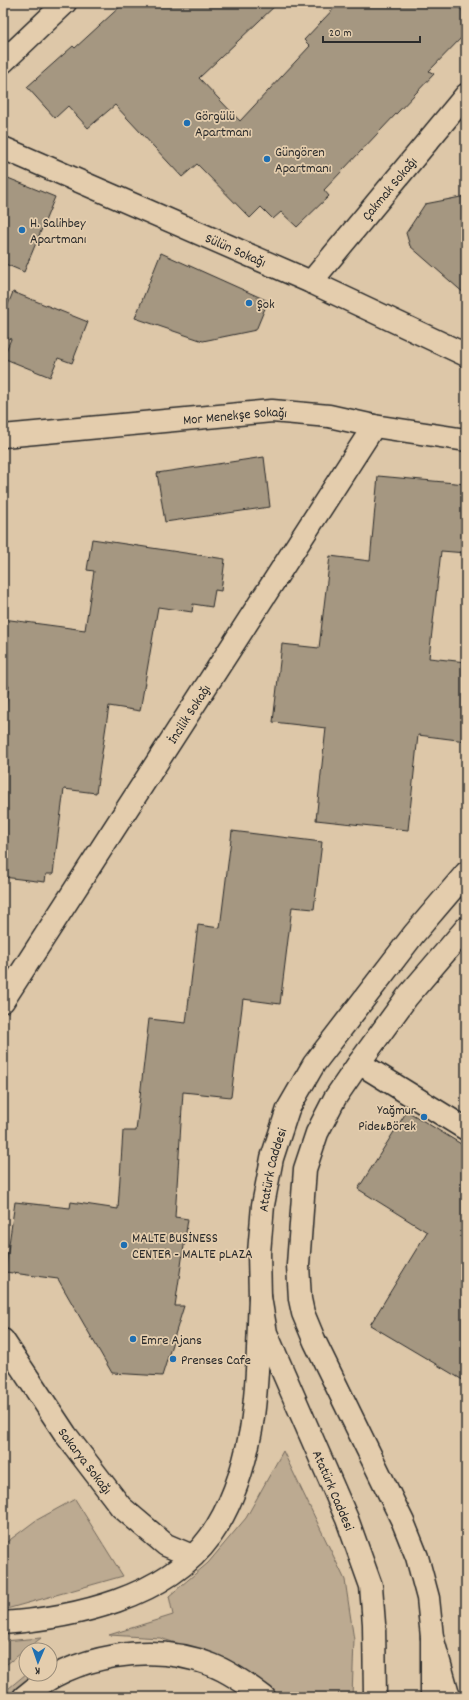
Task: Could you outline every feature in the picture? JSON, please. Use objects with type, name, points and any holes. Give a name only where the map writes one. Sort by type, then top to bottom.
[{"type":"main road","points":[[3,62],[65,3]]},
{"type":"main road","name":"Çakmak Sokağı","points":[[311,282],[466,95]]},
{"type":"main road","name":"Sülün Sokağı","points":[[3,148],[311,282],[466,355]]},
{"type":"main road","name":"Mor Menekşe Sokağı","points":[[3,436],[272,411],[329,416],[374,426],[466,439]]},
{"type":"main road","name":"İncilik Sokağı","points":[[3,1001],[374,426]]},
{"type":"main road","name":"Atatürk Caddesi","points":[[375,1697],[374,1631],[371,1586],[346,1518],[266,1333],[260,1297],[259,1253],[263,1205],[272,1158],[288,1109],[314,1064],[414,934],[466,873]]},
{"type":"main road","points":[[432,1697],[432,1637],[428,1596],[417,1558],[406,1529],[317,1347],[303,1313],[300,1299],[298,1265],[305,1169],[320,1126],[335,1098],[407,997],[466,928]]},
{"type":"main road","points":[[359,1063],[466,1129]]},
{"type":"main road","points":[[3,1623],[79,1613],[108,1605],[173,1573],[209,1538],[234,1491],[242,1468],[251,1430],[260,1297]]},
{"type":"main road","name":"Sakarya Sokağı","points":[[3,1340],[66,1435],[121,1507],[166,1545],[192,1556]]},
{"type":"main road","points":[[432,1637],[449,1697]]},
{"type":"main road","points":[[24,1697],[56,1674],[79,1664],[128,1653],[169,1654],[212,1665],[247,1684],[264,1697]]},
{"type":"shaded area","points":[[283,1451],[345,1580],[354,1640],[352,1697],[276,1697],[258,1679],[214,1655],[160,1638],[109,1635],[173,1615],[169,1596],[208,1563],[246,1518]]},
{"type":"shaded area","points":[[75,1499],[123,1576],[3,1610],[3,1545],[35,1521]]},
{"type":"shaded area","points":[[41,1638],[36,1642],[18,1642],[18,1656],[3,1667],[3,1641]]},
{"type":"shaded area","points":[[18,1681],[18,1682],[25,1682],[9,1697],[3,1697],[3,1693]]},
{"type":"building","points":[[124,3],[278,3],[199,78],[240,121],[310,46],[304,40],[339,3],[454,3],[466,14],[466,33],[429,71],[434,74],[324,190],[329,196],[297,227],[281,212],[273,219],[261,207],[250,218],[197,164],[182,177],[115,105],[88,128],[68,106],[55,118],[27,87],[73,46],[75,48]]},
{"type":"building","name":"H. Salihbey Apartmanı","points":[[3,176],[55,197],[24,272],[3,263]]},
{"type":"building","points":[[466,196],[466,295],[410,246],[406,233],[425,204]]},
{"type":"building","points":[[161,253],[268,301],[256,330],[203,341],[135,318]]},
{"type":"building","points":[[13,292],[88,322],[72,363],[58,358],[50,377],[3,358],[11,339],[3,336],[3,317]]},
{"type":"building","points":[[264,457],[270,507],[165,522],[157,473]]},
{"type":"building","points":[[378,476],[466,484],[466,553],[441,551],[429,658],[466,662],[466,741],[418,735],[408,830],[316,820],[326,728],[273,722],[282,644],[319,648],[330,556],[370,561]]},
{"type":"building","points":[[92,539],[225,559],[221,591],[215,590],[212,607],[193,604],[192,612],[158,607],[140,711],[109,706],[96,793],[64,789],[53,874],[46,874],[45,882],[3,877],[3,726],[9,686],[3,685],[3,619],[85,630],[94,571],[87,570]]},
{"type":"building","points":[[232,831],[322,842],[314,909],[292,907],[280,1004],[243,999],[231,1097],[183,1092],[175,1217],[188,1219],[175,1306],[184,1306],[162,1376],[112,1373],[58,1279],[5,1272],[15,1202],[70,1208],[71,1202],[118,1209],[123,1131],[136,1131],[149,1019],[186,1023],[198,925],[220,928]]},
{"type":"building","points":[[407,1111],[466,1147],[466,1382],[370,1325],[427,1232],[358,1189]]},
{"type":"place","name":"Görgülü Apartmanı","points":[[187,123]]},
{"type":"place","name":"Güngören Apartmanı","points":[[267,159]]},
{"type":"place","name":"H. Salihbey Apartmanı","points":[[22,230]]},
{"type":"place","name":"Şok","points":[[249,303]]},
{"type":"place","name":"Yağmur Pide&Börek","points":[[424,1117]]},
{"type":"place","name":"MALTE BUSİNESS CENTER - MALTE pLAZA","points":[[124,1245]]},
{"type":"place","name":"Emre Ajans","points":[[133,1339]]},
{"type":"place","name":"Prenses Cafe","points":[[173,1359]]}]
